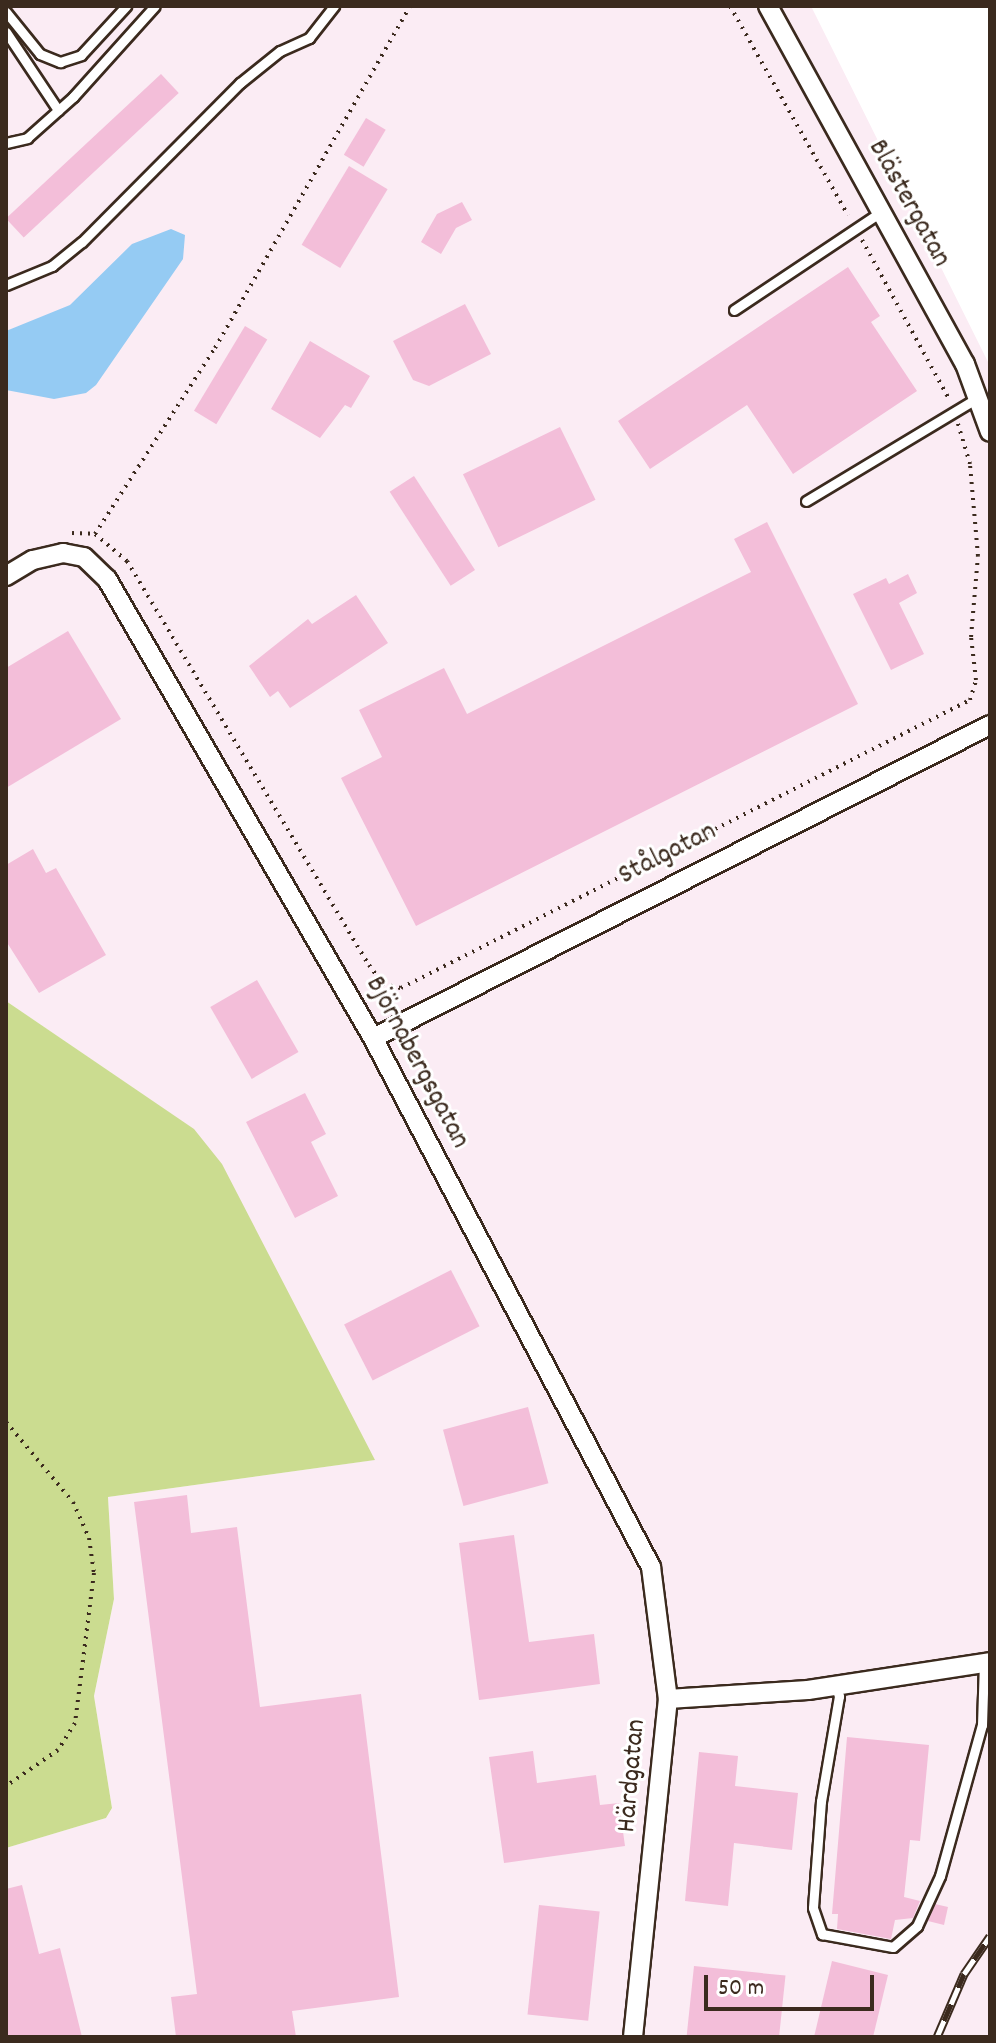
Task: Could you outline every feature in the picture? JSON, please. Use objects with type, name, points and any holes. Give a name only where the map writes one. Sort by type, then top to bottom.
[{"type":"street","name":"Blästergatan","points":[[768,6],[979,397],[990,432]]},
{"type":"street","name":"Björnabergsgatan","points":[[6,576],[33,560],[63,553],[84,557],[107,579],[373,1038],[651,1567],[668,1699]]},
{"type":"street","name":"Stålgatan","points":[[373,1038],[990,725]]},
{"type":"street","name":"Härdgatan","points":[[633,2037],[668,1699],[835,1685],[987,1662]]},
{"type":"lane","points":[[6,12],[40,54],[60,62],[81,55],[126,6]]},
{"type":"lane","points":[[6,143],[27,138],[58,110],[155,6]]},
{"type":"lane","points":[[6,285],[52,266],[82,242],[240,83],[280,51],[309,38],[334,6]]},
{"type":"lane","points":[[6,32],[58,110]]},
{"type":"lane","points":[[734,310],[881,212]]},
{"type":"lane","points":[[806,501],[979,397]]},
{"type":"lane","points":[[835,1685],[839,1696],[814,1867],[815,1917],[822,1934],[835,1941],[893,1947],[917,1926],[940,1876],[982,1725],[987,1662]]},
{"type":"path","points":[[95,534],[215,348],[410,6]]},
{"type":"path","points":[[63,535],[95,534],[127,561],[369,965],[383,984],[401,988],[970,700],[976,680],[971,637],[978,556],[975,502],[953,412],[730,6]]},
{"type":"path","points":[[6,1422],[73,1502],[89,1538],[94,1573],[75,1723],[58,1750],[6,1786]]},
{"type":"shaded area","points":[[6,6],[811,6],[990,366],[990,2037],[6,2037],[6,1848],[106,1818],[112,1808],[94,1696],[114,1599],[108,1497],[374,1460],[193,1129],[6,1001]]},
{"type":"green space","points":[[6,1001],[194,1129],[222,1164],[375,1460],[108,1497],[114,1599],[94,1696],[112,1808],[106,1818],[6,1848]]},
{"type":"water","points":[[171,229],[185,235],[183,259],[96,385],[86,393],[54,399],[6,390],[6,331],[70,305],[132,244]]},
{"type":"building","points":[[161,74],[179,93],[24,238],[6,219]]},
{"type":"building","points":[[366,118],[386,130],[364,167],[344,155]]},
{"type":"building","points":[[349,166],[388,189],[340,268],[302,245]]},
{"type":"building","points":[[462,202],[472,220],[456,228],[441,254],[421,242],[437,214]]},
{"type":"building","points":[[848,267],[880,316],[871,322],[917,391],[793,474],[747,405],[650,469],[618,421]]},
{"type":"building","points":[[465,304],[491,354],[429,386],[413,380],[393,341]]},
{"type":"building","points":[[245,326],[267,339],[216,424],[194,411]]},
{"type":"building","points":[[310,341],[370,376],[351,408],[345,405],[320,438],[271,409]]},
{"type":"building","points":[[560,427],[596,500],[498,547],[463,474]]},
{"type":"building","points":[[414,476],[475,570],[451,586],[390,492]]},
{"type":"building","points":[[767,522],[858,704],[416,926],[341,778],[382,757],[359,710],[444,668],[467,714],[751,572],[734,539]]},
{"type":"building","points":[[908,574],[917,593],[899,603],[924,654],[891,670],[853,594],[886,578],[889,584]]},
{"type":"building","points":[[356,595],[388,643],[290,708],[278,691],[270,697],[249,666],[308,619],[312,624]]},
{"type":"building","points":[[68,631],[121,719],[6,788],[6,668]]},
{"type":"building","points":[[33,849],[46,873],[56,868],[106,955],[39,993],[6,941],[6,865]]},
{"type":"building","points":[[257,980],[298,1052],[252,1079],[210,1007]]},
{"type":"building","points":[[305,1093],[326,1134],[311,1142],[338,1196],[295,1218],[246,1122]]},
{"type":"building","points":[[451,1270],[480,1326],[373,1381],[344,1324]]},
{"type":"building","points":[[528,1407],[548,1483],[463,1506],[443,1430]]},
{"type":"building","points":[[187,1495],[191,1533],[237,1527],[260,1707],[361,1694],[399,1997],[292,2011],[296,2037],[176,2037],[171,1997],[197,1994],[134,1502]]},
{"type":"building","points":[[514,1535],[529,1642],[594,1634],[600,1684],[479,1700],[459,1543]]},
{"type":"building","points":[[847,1737],[929,1745],[920,1841],[910,1840],[904,1897],[920,1901],[913,1918],[895,1920],[891,1939],[837,1929],[838,1914],[832,1914]]},
{"type":"building","points":[[533,1751],[537,1783],[596,1775],[600,1805],[619,1803],[625,1846],[504,1863],[489,1757]]},
{"type":"building","points":[[699,1752],[738,1756],[735,1786],[798,1793],[792,1850],[734,1843],[728,1906],[685,1901]]},
{"type":"building","points":[[22,1885],[39,1954],[60,1948],[82,2037],[6,2037],[6,1889]]},
{"type":"building","points":[[935,1904],[948,1907],[944,1925],[928,1921]]},
{"type":"building","points":[[539,1905],[600,1911],[588,2021],[528,2014]]},
{"type":"building","points":[[832,1961],[888,1975],[873,2037],[814,2037]]},
{"type":"building","points":[[694,1966],[785,1976],[779,2037],[687,2037]]},
{"type":"railway","points":[[937,2037],[964,1974],[990,1936]]}]
